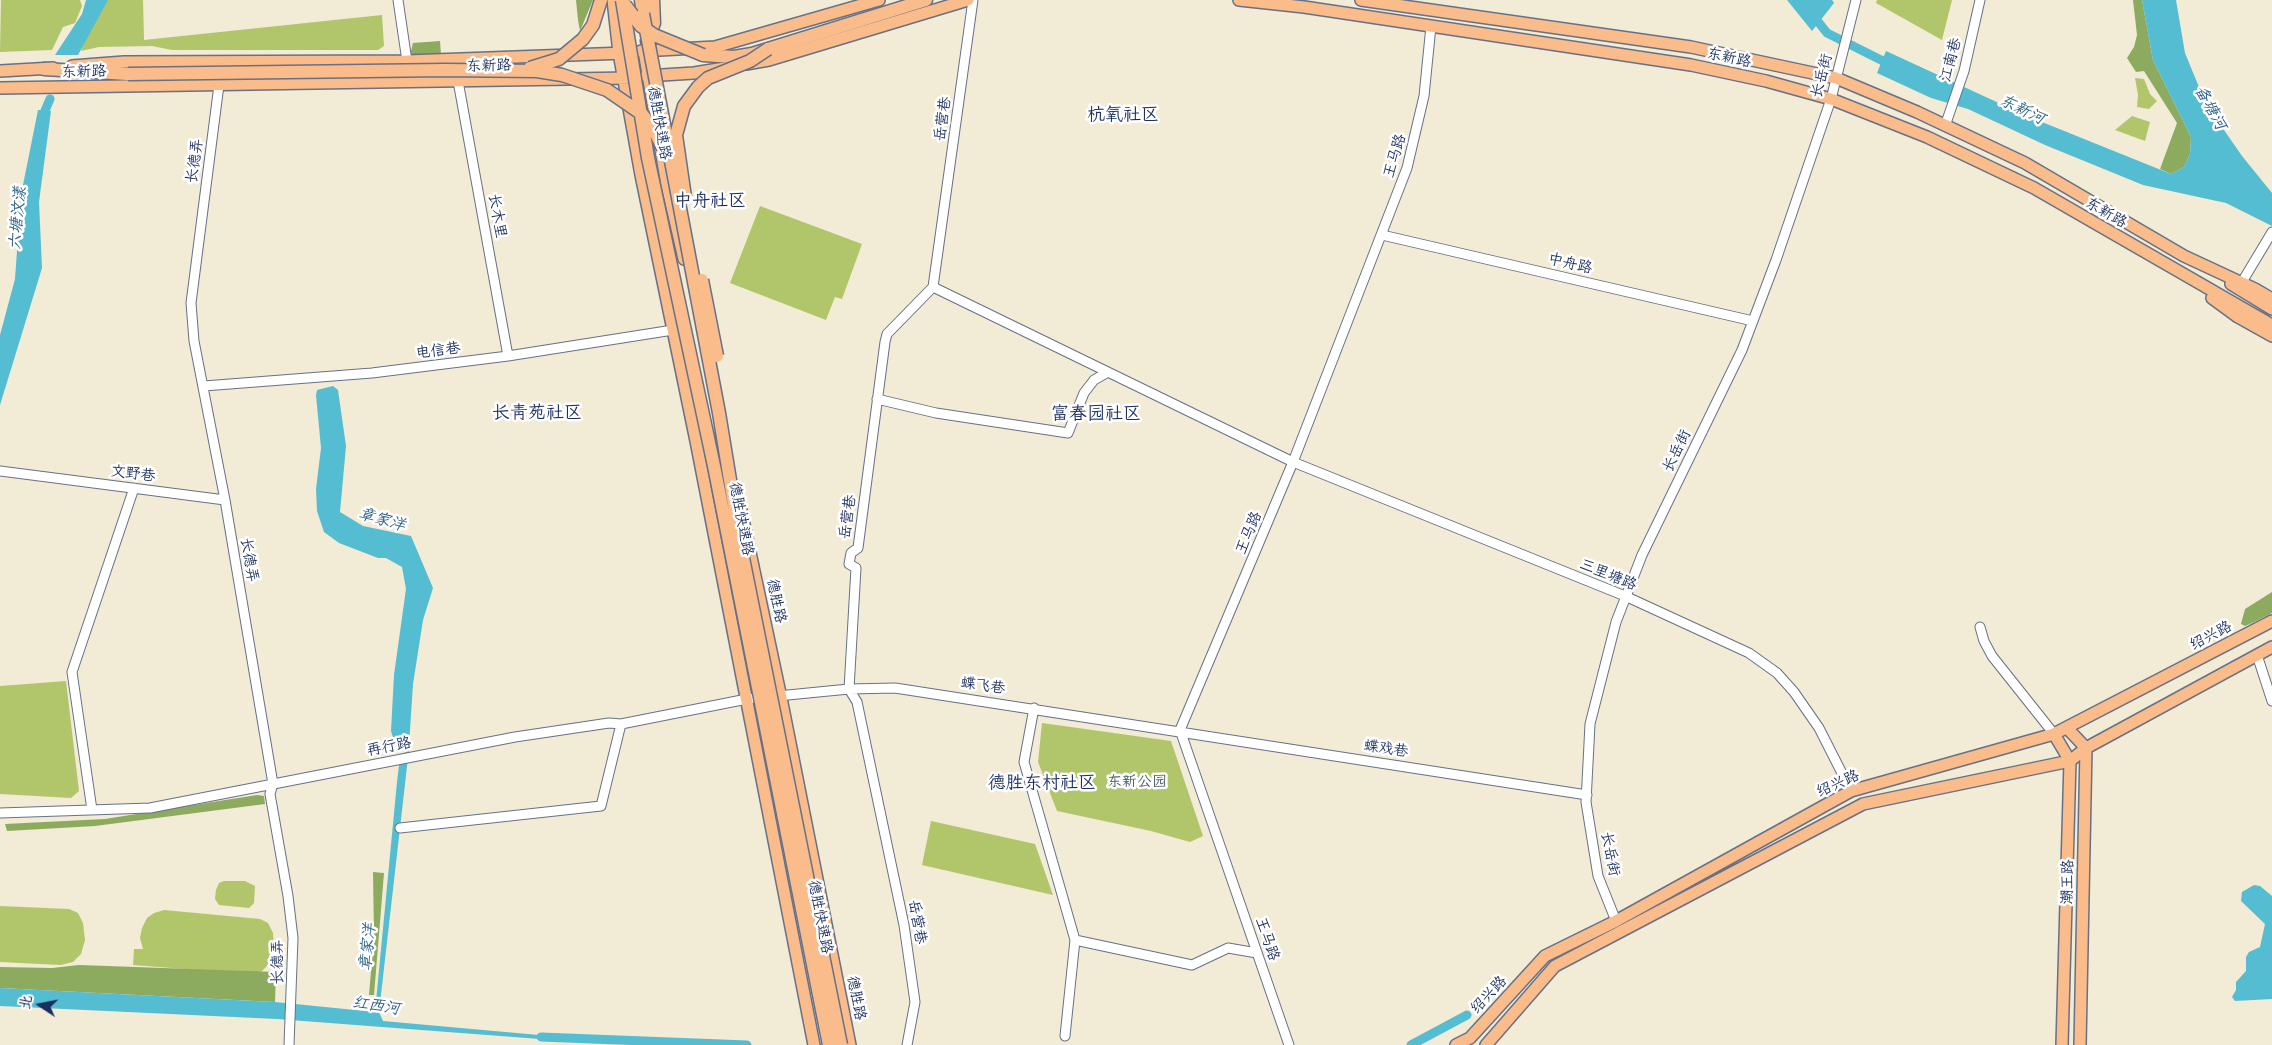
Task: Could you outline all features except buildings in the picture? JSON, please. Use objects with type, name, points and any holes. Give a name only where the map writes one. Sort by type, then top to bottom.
[{"type":"highway","points":[[514,70],[547,64],[571,50],[583,39],[593,25],[601,0]]},
{"type":"highway","points":[[622,0],[628,12],[641,26],[654,35],[703,55],[734,57],[768,49],[926,0]]},
{"type":"highway","name":"德胜快速路","points":[[622,0],[648,158],[714,466],[829,1045]]},
{"type":"highway","name":"德胜快速路","points":[[641,0],[719,413],[742,553],[846,1042]]},
{"type":"highway","points":[[644,51],[654,23],[653,0]]},
{"type":"highway","points":[[719,413],[721,382],[683,186],[676,135],[680,114],[688,99],[708,78],[750,61],[768,49]]},
{"type":"highway","points":[[44,68],[128,74],[514,70],[562,75],[593,84],[619,97],[642,114],[655,132],[683,186]]},
{"type":"main road","points":[[613,0],[619,53],[641,175],[748,699],[813,1040]]},
{"type":"main road","name":"德胜路","points":[[636,0],[667,186],[725,432],[781,698],[846,1042]]},
{"type":"main road","name":"东新路","points":[[0,71],[124,62],[407,61],[619,53],[715,47],[879,0]]},
{"type":"main road","name":"东新路","points":[[0,88],[625,78],[694,73],[769,60],[968,0]]},
{"type":"main road","name":"东新路","points":[[1239,0],[1431,26],[1692,65],[1766,81],[1831,99],[1927,137],[2034,188],[2272,324]]},
{"type":"main road","name":"东新路","points":[[1361,0],[1429,5],[1691,47],[1836,78],[2025,163],[2272,309]]},
{"type":"main road","name":"东新路","points":[[2184,256],[2242,282],[2272,299]]},
{"type":"main road","name":"东新路","points":[[2175,270],[2238,317],[2272,336]]},
{"type":"main road","name":"绍兴路","points":[[1456,1045],[1470,1038],[1545,956],[1616,921],[1851,791],[2054,734],[2272,621]]},
{"type":"main road","name":"绍兴路","points":[[1486,1045],[1555,966],[1863,804],[2070,761],[2086,748],[2272,647]]},
{"type":"main road","points":[[2067,728],[2086,748]]},
{"type":"main road","points":[[2054,734],[2070,761]]},
{"type":"main road","name":"潮王路","points":[[2080,1045],[2086,748]]},
{"type":"main road","name":"潮王路","points":[[2062,1045],[2070,761]]},
{"type":"street","points":[[398,0],[407,61]]},
{"type":"street","name":"岳营巷","points":[[907,1045],[915,1002],[904,925],[857,702],[849,689],[856,568],[850,564],[851,554],[858,548],[887,334],[933,286],[973,0]]},
{"type":"street","name":"长岳街","points":[[1616,921],[1598,876],[1587,795],[1590,724],[1616,622],[1642,555],[1742,350],[1776,260],[1831,99],[1856,0]]},
{"type":"street","name":"江南巷","points":[[1945,126],[1964,71],[1980,0]]},
{"type":"street","name":"王马路","points":[[1290,1045],[1180,730],[1293,462],[1382,235],[1413,150],[1424,96],[1431,26]]},
{"type":"street","name":"长木里","points":[[458,81],[508,356]]},
{"type":"street","name":"长德弄","points":[[219,85],[191,303],[194,341],[225,500],[273,784],[270,794],[288,896],[293,938],[289,1043]]},
{"type":"street","points":[[2242,282],[2272,232]]},
{"type":"street","name":"中舟路","points":[[1382,235],[1753,321]]},
{"type":"street","name":"三里塘路","points":[[933,286],[1293,462],[1626,596],[1750,653],[1777,673],[1794,692],[1818,728],[1851,791]]},
{"type":"street","name":"电信巷","points":[[204,386],[362,374],[508,356],[673,330]]},
{"type":"street","points":[[877,399],[936,414],[1068,433],[1084,393],[1094,380],[1108,372]]},
{"type":"street","name":"文野巷","points":[[0,471],[225,500]]},
{"type":"street","points":[[92,810],[72,672],[134,488]]},
{"type":"street","points":[[1980,627],[1992,656],[2054,734]]},
{"type":"street","points":[[2257,655],[2272,701]]},
{"type":"street","name":"蝶飞巷","points":[[781,698],[849,689],[895,688],[1180,730]]},
{"type":"street","name":"再行路","points":[[0,813],[150,808],[515,738],[609,723],[621,724],[748,699],[781,698]]},
{"type":"street","points":[[1034,708],[1024,762],[1075,940],[1065,1036]]},
{"type":"street","points":[[400,828],[601,806],[621,724]]},
{"type":"street","name":"蝶戏巷","points":[[1180,730],[1587,795]]},
{"type":"street","points":[[1075,940],[1192,964],[1228,948],[1257,953]]},
{"type":"green space","points":[[1,0],[80,0],[82,6],[75,23],[63,27],[52,50],[0,52]]},
{"type":"green space","points":[[97,0],[143,0],[144,40],[382,15],[384,46],[378,50],[172,50],[152,46],[99,47],[81,51]]},
{"type":"green space","points":[[576,0],[593,0],[580,31],[578,20]]},
{"type":"green space","points":[[1877,0],[1952,0],[1942,40],[1876,3]]},
{"type":"green space","points":[[2133,0],[2142,0],[2153,60],[2191,137],[2190,154],[2184,167],[2171,174],[2160,169],[2177,123],[2144,71],[2136,72],[2127,58],[2134,47],[2137,35]]},
{"type":"green space","points":[[440,41],[441,55],[410,55],[413,43]]},
{"type":"green space","points":[[2135,78],[2144,79],[2150,94],[2157,101],[2149,109],[2137,107],[2138,95]]},
{"type":"green space","points":[[2132,116],[2150,122],[2145,141],[2115,130]]},
{"type":"green space","points":[[760,206],[862,244],[842,299],[835,297],[826,320],[730,283]]},
{"type":"green space","points":[[2272,592],[2272,613],[2245,626],[2241,624],[2245,609]]},
{"type":"green space","points":[[66,681],[79,791],[71,798],[0,794],[0,686]]},
{"type":"green space","name":"东新公园","points":[[1042,723],[1171,741],[1203,836],[1190,842],[1151,831],[1057,811],[1038,762]]},
{"type":"green space","points":[[257,795],[264,796],[265,804],[95,826],[7,831],[5,824],[105,819]]},
{"type":"green space","points":[[931,821],[1035,844],[1053,895],[922,865]]},
{"type":"green space","points":[[373,872],[384,873],[374,995],[369,995],[374,937]]},
{"type":"green space","points":[[224,881],[245,881],[255,886],[254,903],[249,908],[219,905],[215,899],[216,890],[219,883]]},
{"type":"green space","points":[[0,906],[69,909],[78,913],[83,923],[85,940],[81,954],[73,962],[61,965],[0,962]]},
{"type":"green space","points":[[164,910],[260,919],[268,923],[273,933],[274,950],[269,964],[261,972],[249,974],[133,965],[134,949],[143,949],[140,938],[147,918],[154,913]]},
{"type":"green space","points":[[79,965],[276,972],[275,1002],[0,988],[0,967],[52,968]]},
{"type":"water","points":[[86,0],[108,0],[78,55],[55,55],[82,14]]},
{"type":"water","points":[[1787,0],[1832,0],[1834,3],[1812,31]]},
{"type":"water","points":[[2142,0],[2176,0],[2185,53],[2206,104],[2242,156],[2272,193],[2272,226],[2226,203],[2143,185],[2045,145],[1968,109],[1931,98],[1877,73],[1886,51],[2027,116],[2171,174],[2184,167],[2190,154],[2191,137],[2153,60]]},
{"type":"water","points":[[38,110],[51,111],[39,202],[42,268],[0,405],[0,335],[15,279],[21,195]]},
{"type":"water","points":[[333,386],[338,390],[346,446],[340,512],[363,526],[411,536],[433,588],[423,620],[413,684],[409,745],[394,741],[391,731],[394,675],[406,589],[402,567],[386,558],[378,558],[339,543],[324,532],[317,511],[316,489],[321,448],[316,395],[317,390]]},
{"type":"water","points":[[409,749],[379,1012],[383,1021],[550,1036],[553,1040],[277,1019],[0,1006],[0,988],[275,1002],[375,1012],[400,757]]},
{"type":"water","points":[[2254,885],[2260,886],[2272,896],[2272,999],[2235,1001],[2232,997],[2236,990],[2236,982],[2246,971],[2246,957],[2249,952],[2260,947],[2265,924],[2241,901],[2242,892]]},
{"type":"waterway","name":"东新河","points":[[1801,0],[1827,33],[1893,66]]},
{"type":"waterway","name":"六塘汶漾","points":[[41,120],[50,99]]},
{"type":"waterway","points":[[1411,1045],[1467,1015]]},
{"type":"waterway","name":"红西河","points":[[541,1037],[747,1045]]},
{"type":"district","name":"杭氧社区","points":[[1123,115]]},
{"type":"district","name":"中舟社区","points":[[710,201]]},
{"type":"district","name":"长青苑社区","points":[[537,413]]},
{"type":"district","name":"富春园社区","points":[[1096,414]]},
{"type":"district","name":"德胜东村社区","points":[[1042,783]]},
{"type":"water label","name":"备塘河","points":[[2210,108]]},
{"type":"water label","name":"章家洋","points":[[382,520]]},
{"type":"water label","name":"章家洋","points":[[368,947]]}]
